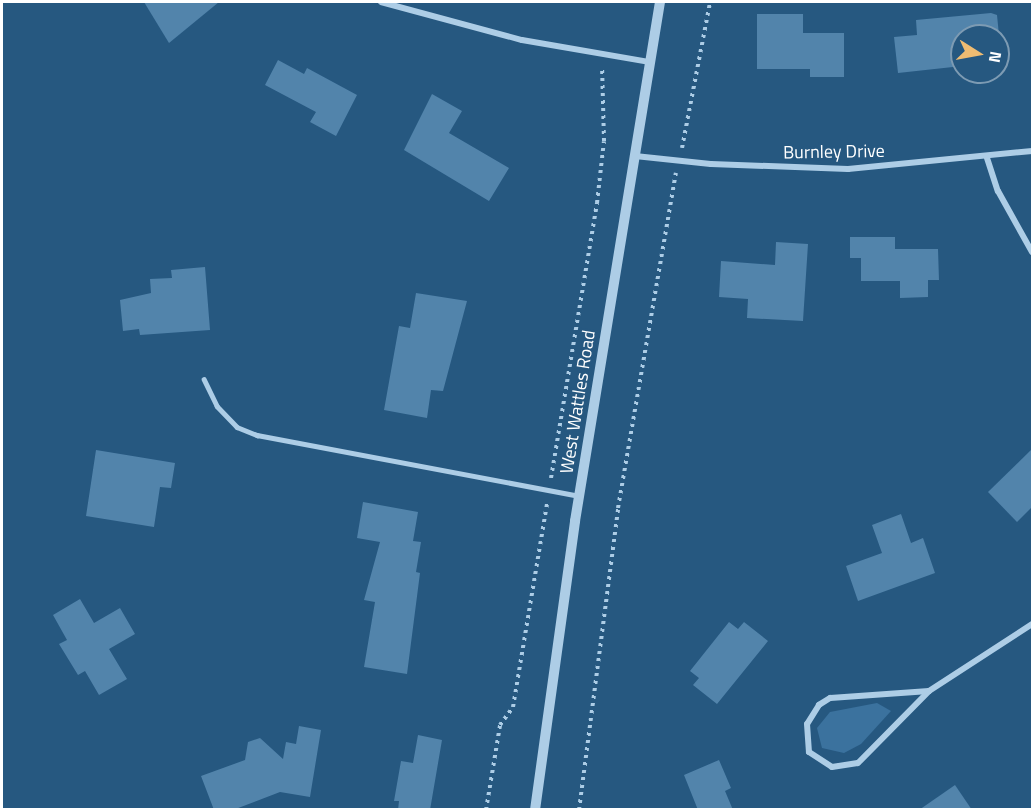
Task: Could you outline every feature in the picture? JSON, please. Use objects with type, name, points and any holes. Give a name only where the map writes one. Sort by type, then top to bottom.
[{"type":"street","points":[[381,2],[472,29],[650,62]]},
{"type":"street","name":"West Wattles Road","points":[[535,810],[579,496],[660,2]]},
{"type":"street","name":"Burnley Drive","points":[[635,156],[711,164],[848,169],[987,158],[1032,151]]},
{"type":"street","points":[[987,158],[998,191],[1032,252]]},
{"type":"street","points":[[929,691],[830,698],[819,705],[807,724],[810,752],[832,767],[858,763],[929,691],[1032,624]]},
{"type":"lane","points":[[204,379],[216,406],[237,427],[257,435],[579,496]]},
{"type":"path","points":[[683,144],[710,2]]},
{"type":"path","points":[[486,810],[500,725],[513,707],[597,203],[604,141],[602,54]]},
{"type":"path","points":[[579,810],[618,508],[675,178]]},
{"type":"shaded area","points":[[877,703],[891,711],[861,744],[844,753],[822,748],[817,728],[830,712]]},
{"type":"building","points":[[144,2],[219,2],[169,43]]},
{"type":"building","points":[[991,13],[997,15],[998,24],[950,24],[950,67],[898,73],[894,37],[917,35],[916,20]]},
{"type":"building","points":[[757,14],[803,14],[803,33],[844,33],[844,77],[810,77],[810,69],[757,69]]},
{"type":"building","points":[[278,60],[304,74],[307,68],[357,95],[336,136],[310,122],[316,112],[265,85]]},
{"type":"building","points":[[432,94],[462,111],[449,133],[509,168],[489,201],[404,150]]},
{"type":"building","points":[[850,237],[895,237],[895,249],[938,249],[939,280],[928,280],[928,297],[900,298],[900,281],[861,281],[861,258],[850,258]]},
{"type":"building","points":[[776,242],[808,244],[803,321],[747,318],[748,299],[719,297],[721,261],[775,265]]},
{"type":"building","points":[[205,267],[210,330],[140,335],[139,329],[123,331],[120,300],[151,293],[150,279],[172,278],[171,270]]},
{"type":"building","points":[[416,293],[467,301],[443,391],[431,390],[427,418],[384,410],[399,326],[410,328]]},
{"type":"building","points":[[1032,449],[1032,507],[1017,522],[988,492]]},
{"type":"building","points":[[96,450],[175,463],[171,488],[160,487],[154,527],[86,516]]},
{"type":"building","points":[[363,502],[418,512],[413,541],[421,542],[416,572],[420,573],[407,674],[364,667],[375,602],[364,600],[380,542],[357,538]]},
{"type":"building","points":[[901,514],[911,543],[923,538],[935,573],[858,601],[846,566],[882,553],[872,525]]},
{"type":"building","points":[[80,599],[94,623],[120,608],[135,634],[109,649],[127,679],[99,695],[85,671],[78,675],[59,644],[67,640],[53,615]]},
{"type":"building","points":[[729,622],[738,629],[744,622],[768,641],[717,704],[693,685],[699,678],[690,671]]},
{"type":"building","points":[[299,726],[321,730],[310,797],[280,792],[233,810],[214,810],[201,776],[245,760],[248,742],[260,738],[283,759],[286,742],[296,744]]},
{"type":"building","points":[[418,735],[442,740],[430,810],[398,810],[399,801],[394,801],[401,761],[413,763]]},
{"type":"building","points":[[719,760],[731,788],[725,791],[733,810],[698,810],[684,775]]},
{"type":"building","points":[[955,785],[972,810],[919,810]]}]
